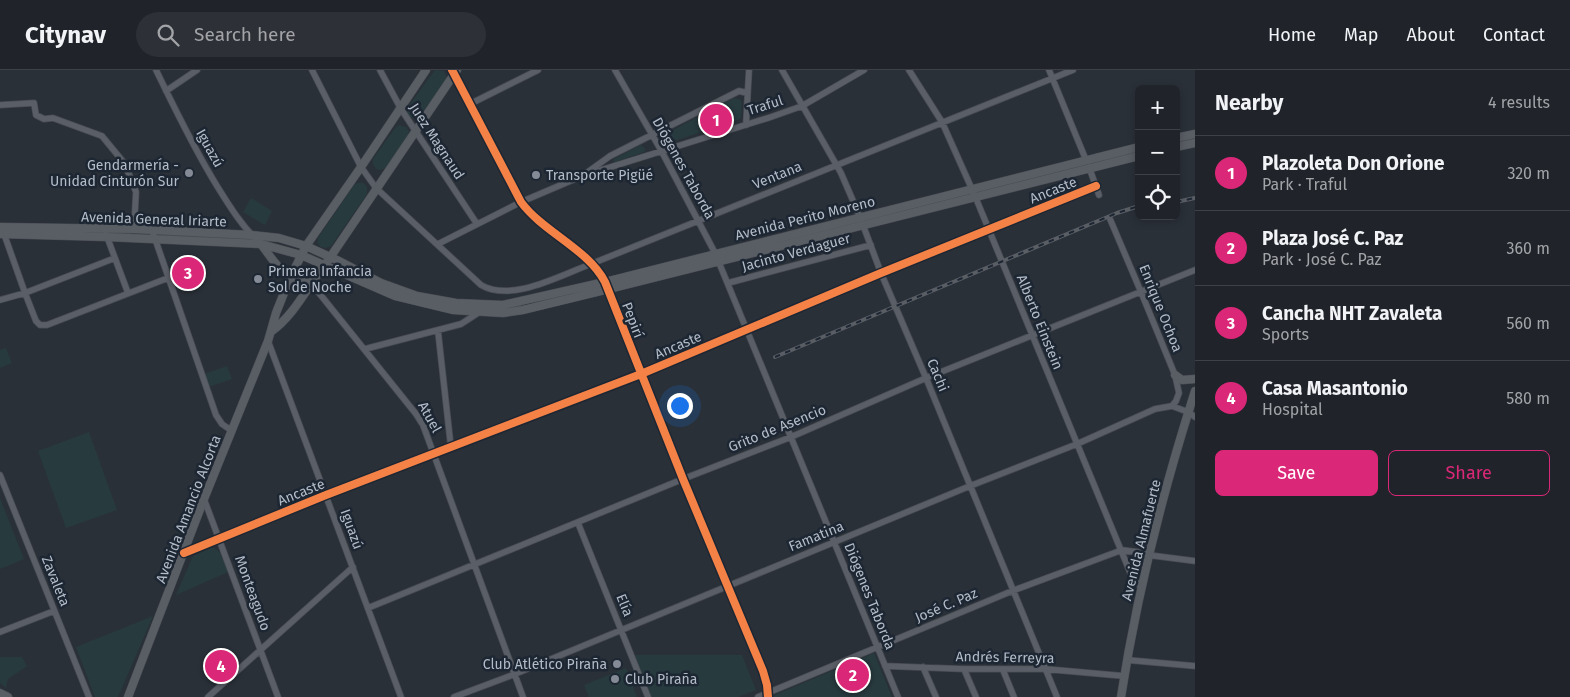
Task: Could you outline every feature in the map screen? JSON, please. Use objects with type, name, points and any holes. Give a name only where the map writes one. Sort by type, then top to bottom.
[{"type":"main road","name":"Avenida Amancio Alcorta","points":[[128,697],[204,499],[268,341],[276,313],[290,278],[306,246],[426,70]]},
{"type":"main road","name":"Avenida Amancio Alcorta","points":[[272,330],[282,323],[299,303],[416,132],[454,71]]},
{"type":"main road","points":[[1180,137],[1195,134]]},
{"type":"main road","points":[[1180,146],[1195,143]]},
{"type":"main road","name":"Avenida Perito Moreno","points":[[606,286],[715,253],[1087,164],[1135,148]]},
{"type":"main road","name":"Avenida Perito Moreno","points":[[1087,164],[1135,157]]},
{"type":"main road","name":"Avenida Perito Moreno","points":[[477,309],[606,286],[719,261],[864,226],[973,192]]},
{"type":"main road","name":"Avenida General Iriarte","points":[[106,233],[152,230],[279,238],[330,256],[381,284],[417,296],[477,309]]},
{"type":"main road","name":"Avenida General Iriarte","points":[[1,231],[106,233],[155,239],[261,244],[301,255],[381,291],[409,301],[453,310],[477,309]]},
{"type":"main road","name":"Iguazú","points":[[261,244],[280,270],[290,278]]},
{"type":"main road","points":[[290,278],[302,283],[311,283]]},
{"type":"main road","points":[[1175,375],[1182,380],[1195,379]]},
{"type":"main road","name":"Avenida Almafuerte","points":[[1120,697],[1148,556],[1192,414],[1195,390]]},
{"type":"main road","points":[[0,693],[8,697]]},
{"type":"street","name":"Iguazú","points":[[156,70],[206,168],[232,209],[251,235],[261,244]]},
{"type":"street","points":[[166,91],[197,70]]},
{"type":"street","points":[[312,70],[361,167],[376,188],[438,244]]},
{"type":"street","name":"Juez Magnaud","points":[[380,70],[401,109],[478,224]]},
{"type":"street","points":[[470,104],[538,70]]},
{"type":"street","name":"Diógenes Taborda","points":[[615,70],[662,152],[719,261],[898,697]]},
{"type":"street","points":[[746,125],[749,70]]},
{"type":"street","name":"Cachi","points":[[782,70],[841,173],[1057,697]]},
{"type":"street","name":"Traful","points":[[438,244],[521,202],[582,176],[802,106],[864,70]]},
{"type":"street","name":"Alberto Einstein","points":[[909,70],[942,122],[973,192],[1132,577],[1141,586]]},
{"type":"street","points":[[1049,70],[1099,195]]},
{"type":"street","name":"Ventana","points":[[438,244],[487,289],[507,292],[527,288],[1073,70]]},
{"type":"street","name":"Pepirí","points":[[454,71],[521,202],[535,218],[597,269],[606,286],[683,479],[729,585],[763,671],[768,695]]},
{"type":"street","name":"Traful","points":[[582,176],[610,156],[739,92],[747,92]]},
{"type":"street","points":[[0,105],[34,103],[36,114],[44,119],[53,118],[102,136],[125,164],[136,192],[134,230]]},
{"type":"street","name":"Ancaste","points":[[184,553],[326,495],[641,374],[881,273],[1096,186]]},
{"type":"street","name":"Enrique Ochoa","points":[[1110,219],[1175,375],[1179,393],[1172,406]]},
{"type":"street","points":[[152,230],[216,415],[222,424],[232,432]]},
{"type":"street","points":[[1,231],[37,323],[44,326],[168,278]]},
{"type":"street","points":[[106,233],[128,293]]},
{"type":"street","name":"Jacinto Verdaguer","points":[[728,283],[871,245]]},
{"type":"street","points":[[0,300],[25,293],[115,258]]},
{"type":"street","name":"Grito de Asencio","points":[[368,608],[791,436],[926,378],[1195,270]]},
{"type":"street","name":"Atuel","points":[[311,283],[416,414],[426,432],[523,697]]},
{"type":"street","points":[[365,349],[461,324],[477,309]]},
{"type":"street","points":[[438,331],[451,448]]},
{"type":"street","name":"Iguazú","points":[[268,341],[401,697]]},
{"type":"street","points":[[1172,406],[1192,414]]},
{"type":"street","name":"Famatina","points":[[454,697],[515,674],[970,486],[1077,444],[1155,409],[1172,406]]},
{"type":"street","name":"Zavaleta","points":[[0,475],[89,697]]},
{"type":"street","name":"Monteagudo","points":[[204,499],[278,697]]},
{"type":"street","name":"Elía","points":[[578,523],[648,697]]},
{"type":"street","points":[[1122,550],[1148,556],[1195,561]]},
{"type":"street","name":"José C. Paz","points":[[758,697],[768,695],[1012,590],[1122,550]]},
{"type":"street","points":[[208,697],[352,567]]},
{"type":"street","points":[[0,632],[54,611]]},
{"type":"street","points":[[1127,660],[1195,666]]},
{"type":"street","name":"Andrés Ferreyra","points":[[885,666],[1003,670],[1045,669],[1124,676]]},
{"type":"street","points":[[923,667],[936,697]]},
{"type":"street","points":[[964,669],[976,697]]},
{"type":"street","points":[[1003,670],[1014,697]]},
{"type":"green space","points":[[435,70],[444,71],[446,81],[420,116],[410,117],[407,108]]},
{"type":"green space","points":[[734,98],[741,100],[742,104],[741,117],[738,120],[674,141],[668,137],[668,132]]},
{"type":"green space","points":[[399,125],[406,127],[409,131],[408,136],[386,168],[376,169],[373,159]]},
{"type":"green space","points":[[641,145],[645,149],[644,152],[615,162],[613,161],[614,159]]},
{"type":"green space","points":[[363,183],[367,187],[367,194],[331,246],[321,247],[318,243],[318,238],[354,185]]},
{"type":"green space","points":[[251,198],[272,211],[265,225],[243,212]]},
{"type":"green space","points":[[199,257],[207,279],[177,290],[168,268]]},
{"type":"green space","points":[[6,348],[12,363],[0,368],[0,350]]},
{"type":"green space","points":[[227,366],[232,379],[208,387],[204,374]]},
{"type":"green space","points":[[89,432],[117,510],[66,528],[38,451]]},
{"type":"green space","points":[[0,498],[24,559],[0,569]]},
{"type":"green space","points":[[211,548],[221,554],[228,572],[176,595],[193,556]]},
{"type":"green space","points":[[153,616],[118,697],[95,697],[76,647]]},
{"type":"green space","points":[[874,653],[892,697],[773,697],[773,696]]},
{"type":"green space","points":[[635,655],[742,655],[756,690],[738,697],[649,697]]},
{"type":"green space","points":[[0,657],[22,657],[27,666],[8,679],[6,688],[0,683]]},
{"type":"green space","name":"Club Piraña","points":[[626,668],[637,697],[589,697],[584,685]]},
{"type":"railway","points":[[1180,201],[1195,198]]},
{"type":"railway","points":[[775,357],[1117,213],[1135,207]]},
{"type":"cycle path","points":[[452,70],[521,202],[541,223],[588,260],[605,282],[683,479],[763,671],[768,697]]},
{"type":"cycle path","points":[[184,553],[326,495],[641,374],[881,273],[1096,186]]},
{"type":"place","name":"Plazoleta Don Orione","points":[[716,120]]},
{"type":"place","name":"Gendarmería - Unidad Cinturón Sur","points":[[189,173]]},
{"type":"place","name":"Transporte Pigüé","points":[[536,175]]},
{"type":"place","name":"Cancha NHT Zavaleta","points":[[188,273]]},
{"type":"place","name":"Primera Infancia Sol de Noche","points":[[258,279]]},
{"type":"place","name":"Club Atlético Piraña","points":[[617,664]]},
{"type":"place","name":"Casa Masantonio","points":[[221,666]]},
{"type":"place","name":"Plaza José C. Paz","points":[[853,675]]},
{"type":"place","name":"Club Piraña","points":[[615,679]]}]
